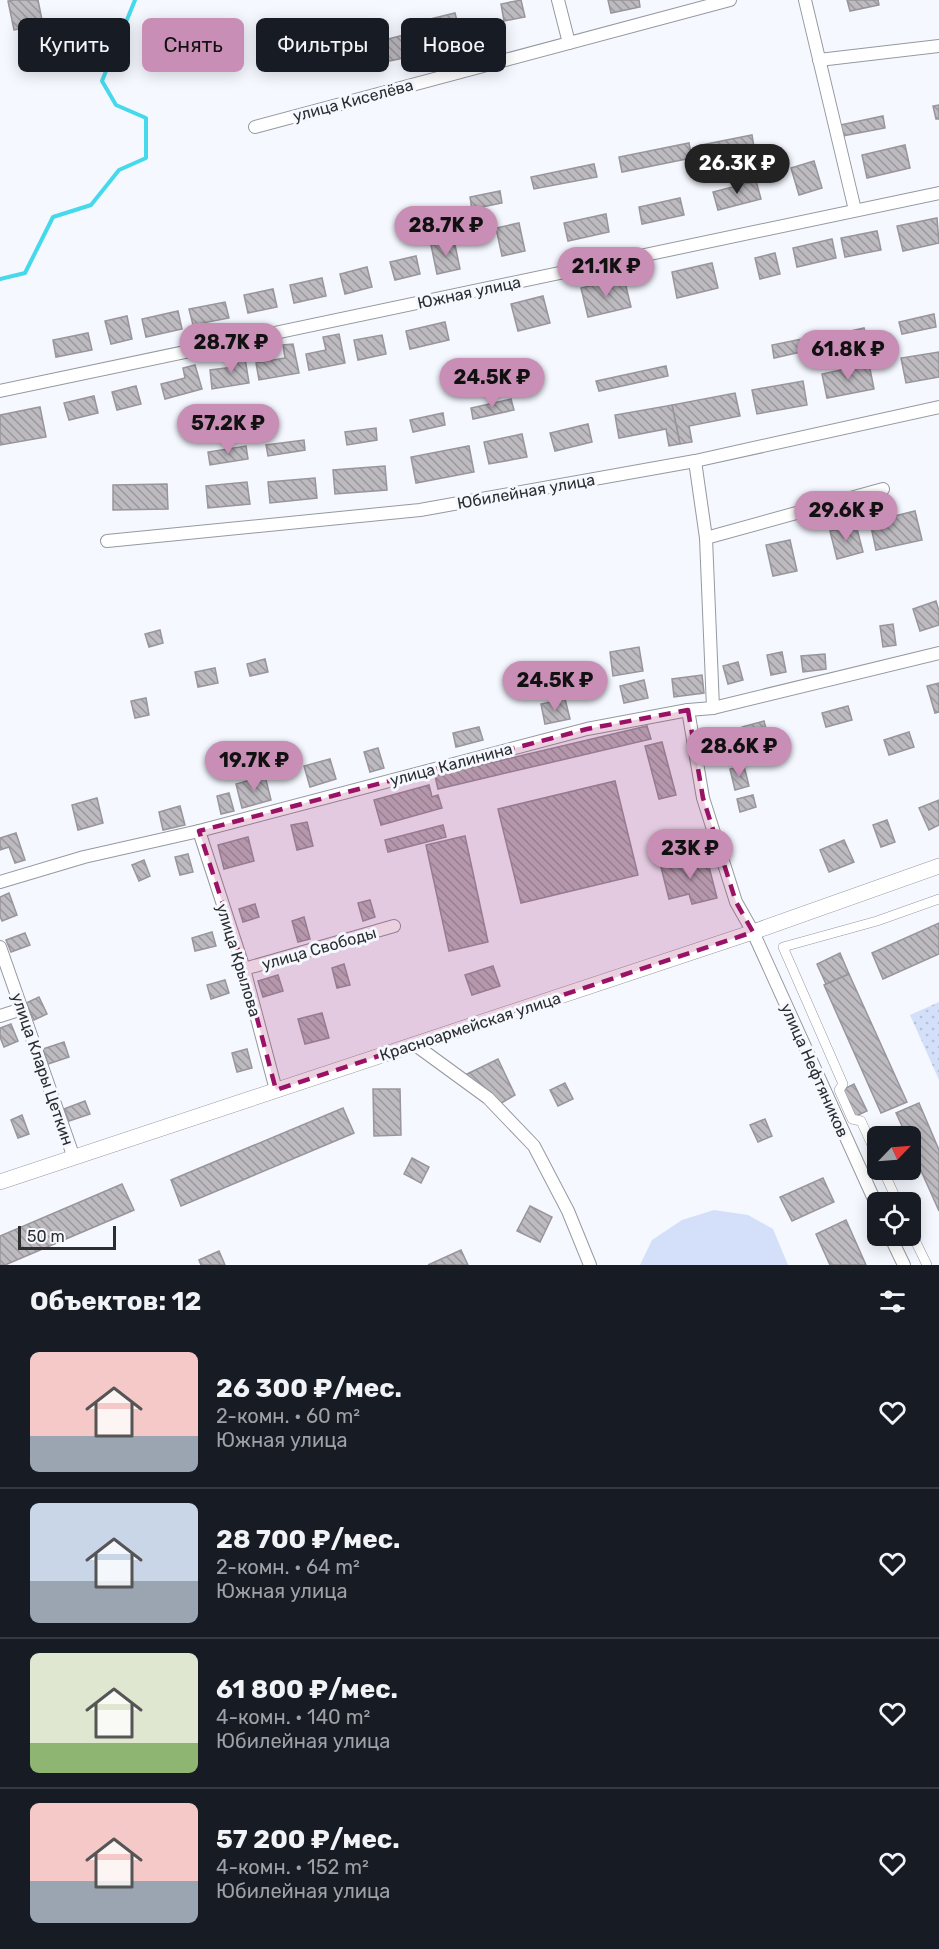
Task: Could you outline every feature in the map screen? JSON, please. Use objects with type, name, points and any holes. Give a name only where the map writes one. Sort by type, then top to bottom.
[{"type":"street","points":[[558,0],[569,43]]},
{"type":"street","name":"улица Киселёва","points":[[255,127],[730,0]]},
{"type":"street","points":[[805,0],[855,210]]},
{"type":"street","points":[[819,60],[939,46]]},
{"type":"street","name":"Южная улица","points":[[0,391],[939,193]]},
{"type":"street","name":"Юбилейная улица","points":[[107,541],[420,510],[695,461],[939,407]]},
{"type":"street","points":[[695,461],[706,538],[713,708]]},
{"type":"street","points":[[706,538],[883,489]]},
{"type":"street","name":"улица Калинина","points":[[0,882],[84,857],[199,831],[587,729],[688,710],[713,708],[939,653]]},
{"type":"street","name":"улица Нефтяников","points":[[688,710],[703,798],[736,902],[753,932],[871,1192]]},
{"type":"street","name":"улица Крылова","points":[[199,831],[244,969],[276,1090]]},
{"type":"street","name":"Красноармейская улица","points":[[0,1182],[753,932],[939,866]]},
{"type":"street","points":[[867,1133],[861,1120],[852,1119],[839,1090],[843,1084],[783,947],[877,921],[939,899]]},
{"type":"street","name":"улица Свободы","points":[[244,969],[394,926]]},
{"type":"street","name":"улица Клары Цеткин","points":[[0,947],[74,1158]]},
{"type":"street","points":[[0,1016],[22,1009]]},
{"type":"street","points":[[414,1044],[488,1098],[534,1146],[568,1211],[590,1265]]},
{"type":"street","points":[[895,1246],[904,1265]]},
{"type":"street","points":[[918,1246],[927,1265]]},
{"type":"highlighted area","points":[[688,710],[703,798],[736,902],[753,932],[276,1090],[244,969],[199,831],[587,729]]},
{"type":"shaded area","points":[[939,1002],[939,1080],[910,1015]]},
{"type":"shaded area","points":[[714,1210],[748,1215],[773,1229],[788,1265],[640,1265],[652,1240],[682,1220]]},
{"type":"building","points":[[38,0],[42,18],[18,18],[18,29],[14,30],[8,1]]},
{"type":"building","points":[[521,0],[525,17],[506,21],[501,4]]},
{"type":"building","points":[[608,0],[639,0],[640,7],[611,13]]},
{"type":"building","points":[[847,0],[878,0],[879,5],[850,11]]},
{"type":"building","points":[[455,13],[456,18],[434,18]]},
{"type":"building","points":[[401,36],[401,59],[389,61],[389,39]]},
{"type":"building","points":[[939,105],[939,119],[936,119],[933,106]]},
{"type":"building","points":[[883,116],[885,128],[842,136],[840,125]]},
{"type":"building","points":[[752,135],[754,147],[703,157],[701,145]]},
{"type":"building","points":[[689,143],[692,158],[622,172],[619,157]]},
{"type":"building","points":[[905,145],[910,168],[867,178],[862,155]]},
{"type":"building","points":[[814,161],[822,188],[799,195],[791,168]]},
{"type":"building","points":[[594,164],[597,177],[534,189],[531,177]]},
{"type":"building","points":[[756,181],[761,199],[718,210],[713,192]]},
{"type":"building","points":[[500,191],[502,203],[472,209],[470,197]]},
{"type":"building","points":[[680,198],[684,215],[642,224],[639,207]]},
{"type":"building","points":[[606,214],[609,232],[568,241],[564,223]]},
{"type":"building","points":[[937,218],[939,243],[903,251],[897,226]]},
{"type":"building","points":[[519,223],[525,251],[502,256],[496,228]]},
{"type":"building","points":[[877,231],[881,250],[845,257],[841,238]]},
{"type":"building","points":[[832,239],[836,258],[797,267],[793,248]]},
{"type":"building","points":[[454,240],[460,269],[437,274],[431,245]]},
{"type":"building","points":[[775,253],[780,274],[760,279],[755,258]]},
{"type":"building","points":[[416,256],[420,274],[395,280],[390,262]]},
{"type":"building","points":[[712,263],[718,288],[677,298],[672,272]]},
{"type":"building","points":[[367,267],[372,287],[345,294],[340,274]]},
{"type":"building","points":[[322,278],[326,296],[294,303],[290,285]]},
{"type":"building","points":[[624,278],[631,307],[588,317],[581,288]]},
{"type":"building","points":[[273,289],[277,307],[248,313],[244,295]]},
{"type":"building","points":[[543,296],[550,323],[518,331],[511,304]]},
{"type":"building","points":[[225,302],[229,318],[193,325],[189,309]]},
{"type":"building","points":[[178,311],[182,329],[146,337],[142,319]]},
{"type":"building","points":[[934,314],[936,327],[902,334],[899,322]]},
{"type":"building","points":[[127,316],[132,339],[111,344],[105,321]]},
{"type":"building","points":[[445,322],[449,340],[410,349],[406,331]]},
{"type":"building","points":[[864,328],[866,336],[831,344],[829,336]]},
{"type":"building","points":[[88,333],[92,350],[56,357],[53,340]]},
{"type":"building","points":[[339,334],[345,363],[309,370],[306,354],[326,350],[323,337]]},
{"type":"building","points":[[382,335],[386,354],[358,360],[354,340]]},
{"type":"building","points":[[817,336],[819,348],[774,358],[772,345]]},
{"type":"building","points":[[293,344],[299,373],[259,380],[256,363],[285,358],[283,345]]},
{"type":"building","points":[[244,352],[249,383],[212,389],[210,370],[234,367],[232,354]]},
{"type":"building","points":[[939,352],[939,377],[906,383],[901,358]]},
{"type":"building","points":[[869,364],[874,389],[827,398],[822,374]]},
{"type":"building","points":[[195,365],[202,389],[165,399],[161,384],[185,378],[183,368]]},
{"type":"building","points":[[666,366],[668,376],[599,391],[596,381]]},
{"type":"building","points":[[803,381],[807,405],[757,414],[752,390]]},
{"type":"building","points":[[136,386],[141,404],[117,410],[112,392]]},
{"type":"building","points":[[735,393],[740,416],[689,426],[692,442],[680,444],[672,405]]},
{"type":"building","points":[[94,396],[98,413],[69,420],[64,403]]},
{"type":"building","points":[[511,399],[514,410],[473,419],[471,408]]},
{"type":"building","points":[[672,405],[680,444],[669,446],[666,429],[619,438],[615,415]]},
{"type":"building","points":[[40,407],[46,437],[0,445],[0,415]]},
{"type":"building","points":[[443,413],[445,425],[413,432],[410,420]]},
{"type":"building","points":[[588,424],[592,442],[555,451],[550,433]]},
{"type":"building","points":[[376,428],[377,440],[347,445],[345,432]]},
{"type":"building","points":[[522,434],[527,457],[489,464],[484,442]]},
{"type":"building","points":[[304,440],[305,450],[268,456],[266,445]]},
{"type":"building","points":[[246,446],[248,459],[210,465],[208,452]]},
{"type":"building","points":[[469,446],[474,472],[416,483],[411,457]]},
{"type":"building","points":[[385,466],[387,490],[335,494],[333,470]]},
{"type":"building","points":[[315,478],[317,498],[270,503],[268,482]]},
{"type":"building","points":[[247,482],[250,504],[208,508],[206,486]]},
{"type":"building","points":[[167,484],[168,509],[113,510],[113,485]]},
{"type":"building","points":[[915,511],[922,540],[876,550],[870,522]]},
{"type":"building","points":[[856,525],[863,552],[837,559],[830,531]]},
{"type":"building","points":[[790,540],[797,571],[773,576],[766,545]]},
{"type":"building","points":[[936,601],[939,625],[920,631],[913,609]]},
{"type":"building","points":[[893,624],[896,645],[883,647],[880,626]]},
{"type":"building","points":[[160,630],[163,643],[149,647],[145,634]]},
{"type":"building","points":[[639,647],[643,671],[613,676],[610,652]]},
{"type":"building","points":[[782,652],[786,672],[771,675],[767,655]]},
{"type":"building","points":[[825,654],[826,669],[803,672],[801,656]]},
{"type":"building","points":[[265,659],[268,672],[250,676],[247,664]]},
{"type":"building","points":[[738,662],[743,680],[728,684],[723,666]]},
{"type":"building","points":[[215,668],[218,683],[198,687],[195,672]]},
{"type":"building","points":[[702,675],[704,693],[674,697],[672,679]]},
{"type":"building","points":[[644,680],[648,698],[624,703],[620,686]]},
{"type":"building","points":[[939,683],[939,712],[935,713],[927,686]]},
{"type":"building","points":[[146,698],[149,715],[135,718],[131,701]]},
{"type":"building","points":[[565,699],[570,719],[545,724],[541,704]]},
{"type":"building","points":[[848,706],[852,720],[826,727],[822,713]]},
{"type":"building","points":[[764,721],[769,741],[747,746],[742,727]]},
{"type":"building","points":[[647,726],[651,739],[438,789],[435,776]]},
{"type":"building","points":[[479,727],[483,740],[456,747],[453,733]]},
{"type":"building","points":[[909,732],[914,747],[889,755],[884,740]]},
{"type":"building","points":[[662,742],[676,795],[659,799],[645,746]]},
{"type":"building","points":[[378,748],[384,768],[370,772],[364,752]]},
{"type":"building","points":[[330,759],[336,779],[310,787],[304,766]]},
{"type":"building","points":[[744,766],[749,786],[735,790],[730,769]]},
{"type":"building","points":[[265,776],[271,800],[242,808],[236,784]]},
{"type":"building","points":[[615,781],[638,875],[521,903],[498,809]]},
{"type":"building","points":[[429,785],[432,797],[438,795],[442,808],[381,825],[374,800]]},
{"type":"building","points":[[229,793],[234,811],[221,814],[217,796]]},
{"type":"building","points":[[753,795],[756,807],[740,812],[737,799]]},
{"type":"building","points":[[97,798],[103,823],[78,830],[72,805]]},
{"type":"building","points":[[939,800],[939,825],[929,830],[919,808]]},
{"type":"building","points":[[180,806],[185,825],[163,830],[159,812]]},
{"type":"building","points":[[887,820],[895,842],[881,847],[873,825]]},
{"type":"building","points":[[307,822],[313,846],[297,850],[291,825]]},
{"type":"building","points":[[443,825],[446,837],[388,852],[385,840]]},
{"type":"building","points":[[16,833],[25,860],[15,863],[9,847],[0,850],[0,838]]},
{"type":"building","points":[[465,836],[488,942],[449,951],[426,845]]},
{"type":"building","points":[[248,837],[254,861],[224,869],[218,845]]},
{"type":"building","points":[[844,840],[854,862],[829,872],[820,850]]},
{"type":"building","points":[[188,854],[193,872],[180,875],[175,857]]},
{"type":"building","points":[[706,855],[717,898],[692,904],[689,894],[669,899],[661,867]]},
{"type":"building","points":[[144,860],[150,876],[139,881],[132,865]]},
{"type":"building","points":[[9,893],[17,915],[2,921],[0,897]]},
{"type":"building","points":[[370,900],[375,917],[363,921],[358,903]]},
{"type":"building","points":[[255,904],[259,917],[243,922],[239,909]]},
{"type":"building","points":[[304,917],[310,939],[298,942],[292,921]]},
{"type":"building","points":[[939,923],[939,954],[883,979],[872,953]]},
{"type":"building","points":[[212,932],[216,946],[195,951],[192,938]]},
{"type":"building","points":[[25,933],[30,945],[11,952],[6,940]]},
{"type":"building","points":[[840,953],[849,974],[826,984],[817,964]]},
{"type":"building","points":[[344,964],[350,985],[337,988],[332,968]]},
{"type":"building","points":[[493,966],[500,986],[472,995],[465,975]]},
{"type":"building","points":[[849,974],[907,1102],[881,1113],[824,985]]},
{"type":"building","points":[[278,975],[283,991],[263,997],[258,981]]},
{"type":"building","points":[[225,980],[229,993],[211,999],[207,985]]},
{"type":"building","points":[[39,997],[47,1014],[34,1020],[26,1003]]},
{"type":"building","points":[[322,1013],[329,1038],[305,1044],[298,1019]]},
{"type":"building","points":[[11,1024],[18,1041],[4,1047],[0,1037],[0,1028]]},
{"type":"building","points":[[64,1042],[69,1057],[48,1064],[43,1049]]},
{"type":"building","points":[[247,1049],[252,1068],[237,1072],[232,1053]]},
{"type":"building","points":[[498,1059],[515,1095],[498,1105],[465,1075]]},
{"type":"building","points":[[565,1083],[573,1099],[558,1106],[550,1090]]},
{"type":"building","points":[[854,1084],[867,1111],[854,1117],[842,1090]]},
{"type":"building","points":[[373,1089],[400,1089],[401,1135],[374,1136]]},
{"type":"building","points":[[85,1101],[90,1114],[69,1121],[64,1109]]},
{"type":"building","points":[[919,1103],[939,1150],[939,1211],[921,1171],[921,1126],[902,1126],[896,1113]]},
{"type":"building","points":[[343,1108],[354,1133],[181,1206],[171,1180]]},
{"type":"building","points":[[22,1115],[29,1134],[18,1138],[11,1120]]},
{"type":"building","points":[[765,1119],[772,1136],[758,1142],[750,1125]]},
{"type":"building","points":[[412,1158],[429,1167],[421,1183],[404,1174]]},
{"type":"building","points":[[823,1178],[834,1202],[792,1221],[780,1197]]},
{"type":"building","points":[[122,1184],[134,1210],[5,1265],[0,1265],[0,1236]]},
{"type":"building","points":[[530,1206],[552,1217],[540,1242],[517,1231]]},
{"type":"building","points":[[846,1220],[866,1265],[830,1265],[816,1234]]},
{"type":"building","points":[[461,1250],[468,1265],[428,1265]]},
{"type":"building","points":[[219,1251],[225,1265],[201,1265],[199,1260]]},
{"type":"waterway","points":[[0,279],[25,273],[53,217],[91,205],[119,170],[146,158],[146,118],[116,105],[102,81],[135,0]]}]
